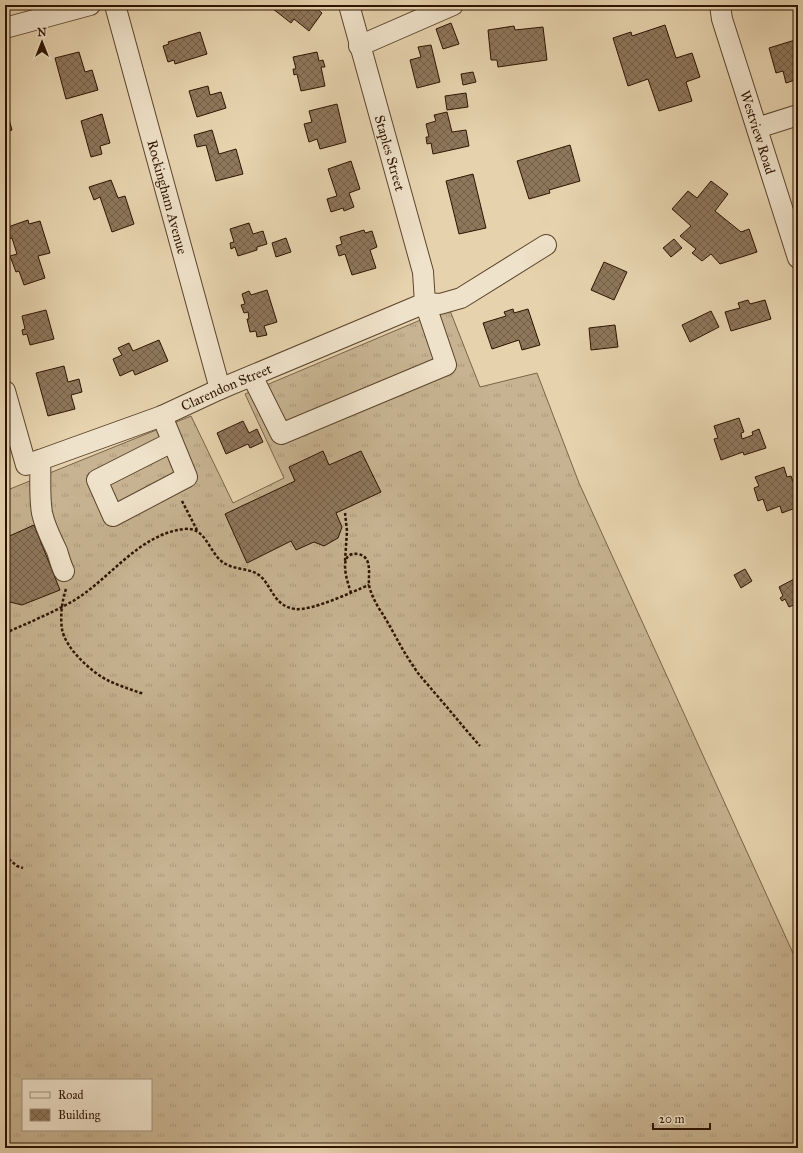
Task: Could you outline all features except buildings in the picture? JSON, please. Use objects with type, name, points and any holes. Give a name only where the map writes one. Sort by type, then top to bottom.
[{"type":"street","points":[[5,28],[90,5]]},
{"type":"street","name":"Rockingham Avenue","points":[[115,5],[220,389]]},
{"type":"street","name":"Staples Street","points":[[252,376],[281,434],[446,365],[425,303],[423,272],[359,46],[349,5]]},
{"type":"street","points":[[359,46],[453,5]]},
{"type":"street","name":"Westview Road","points":[[720,5],[722,19],[798,258]]},
{"type":"street","points":[[757,128],[798,115]]},
{"type":"street","points":[[425,303],[440,304],[461,298],[546,245]]},
{"type":"street","name":"Clarendon Street","points":[[33,462],[162,416],[220,389],[425,303]]},
{"type":"street","points":[[5,391],[33,462],[41,472],[39,483],[42,513],[46,529],[57,551],[64,571]]},
{"type":"street","points":[[162,416],[187,477],[113,516],[97,480],[172,442]]},
{"type":"path","points":[[174,484],[197,530],[214,554],[227,565],[254,572],[260,576],[275,598],[284,604],[294,609],[307,609],[369,585]]},
{"type":"path","points":[[345,513],[347,531],[345,574],[351,593]]},
{"type":"path","points":[[5,633],[74,600],[147,543],[168,533],[182,529],[197,530]]},
{"type":"path","points":[[345,565],[350,555],[354,554],[364,556],[368,561],[369,585],[373,599],[414,668],[480,746]]},
{"type":"path","points":[[64,571],[67,580],[62,606],[62,629],[68,644],[95,673],[109,681],[144,694]]},
{"type":"path","points":[[5,856],[17,866],[23,868]]},
{"type":"green space","points":[[449,308],[480,387],[537,373],[579,483],[798,964],[798,1148],[5,1148],[5,491],[191,416],[233,503],[284,478],[245,394]]}]
